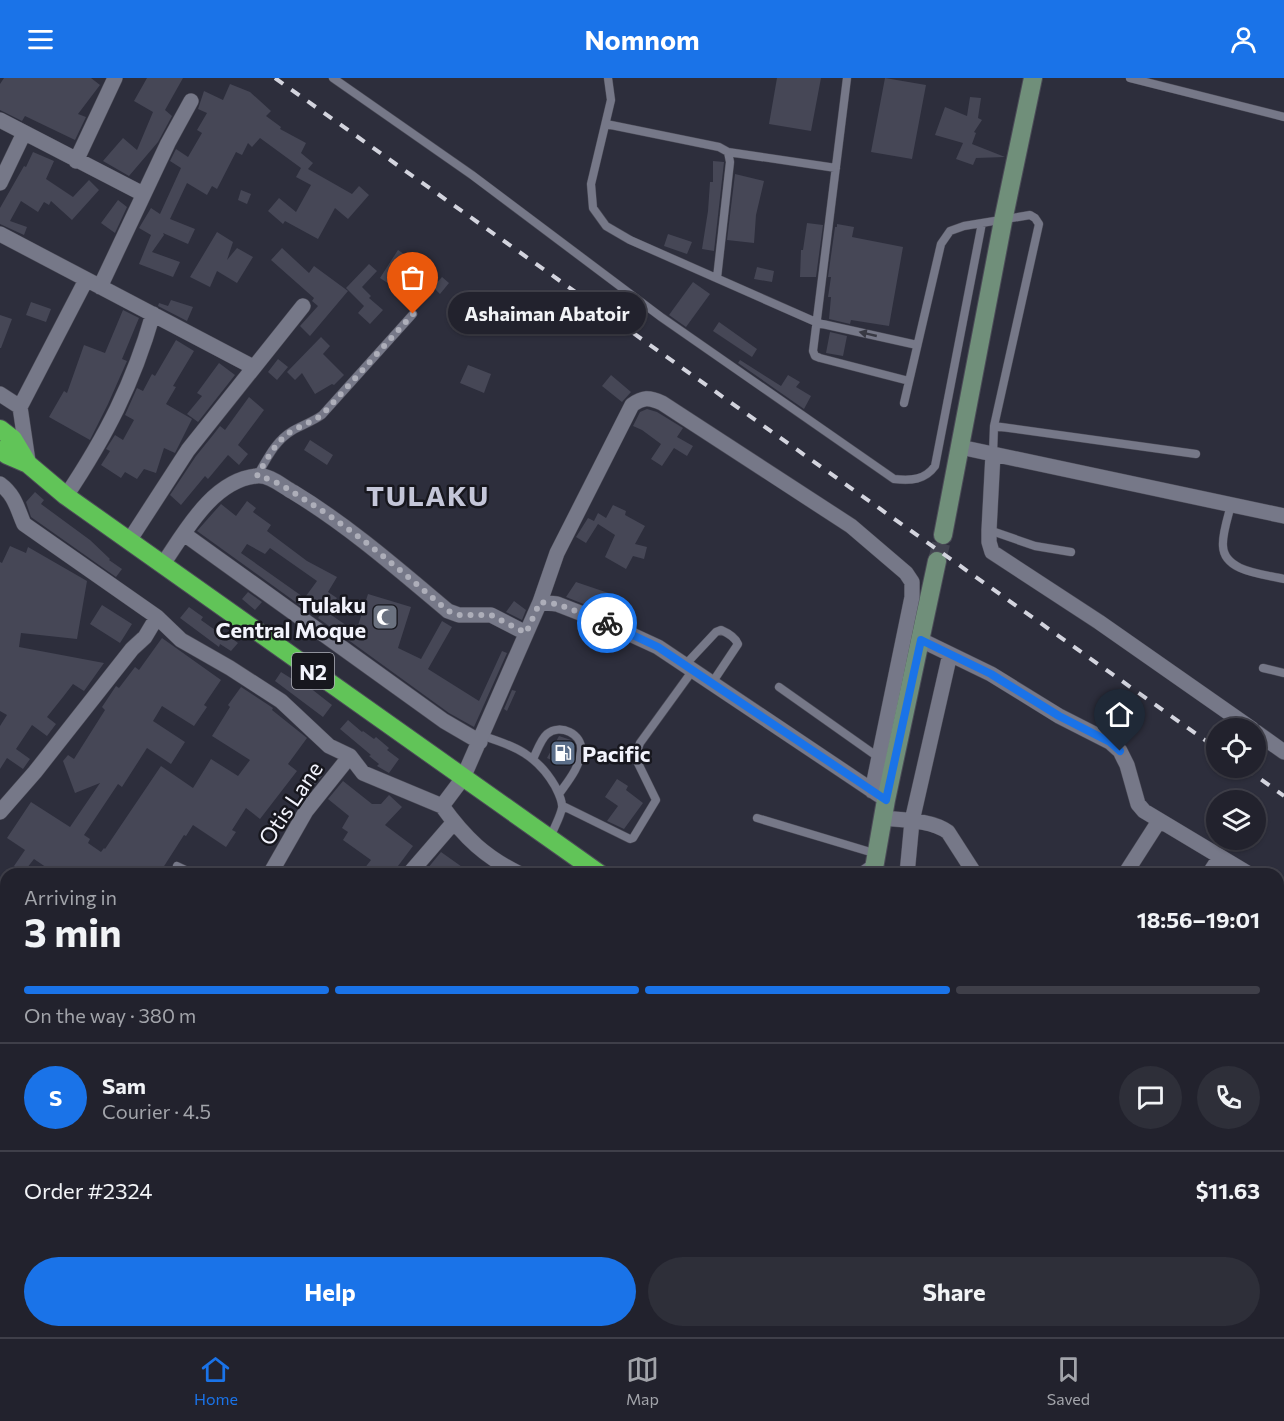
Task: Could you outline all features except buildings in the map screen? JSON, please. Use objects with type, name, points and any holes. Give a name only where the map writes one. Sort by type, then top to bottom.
[{"type":"highway","name":"N2","points":[[0,429],[13,439],[28,464],[66,496],[591,868]]},
{"type":"highway","name":"N2","points":[[2,455],[28,464]]},
{"type":"street","points":[[76,161],[115,78]]},
{"type":"street","points":[[943,535],[1003,221],[1033,78]]},
{"type":"street","points":[[28,464],[21,407],[143,194],[191,100]]},
{"type":"street","points":[[0,120],[143,194]]},
{"type":"street","points":[[0,183],[24,133]]},
{"type":"street","points":[[0,234],[253,367]]},
{"type":"street","points":[[129,541],[176,466],[303,306]]},
{"type":"street","points":[[66,496],[96,451],[116,415],[144,345],[153,314]]},
{"type":"street","points":[[0,394],[21,407]]},
{"type":"street","points":[[507,868],[479,850],[442,806],[464,778],[540,602],[557,553],[632,405],[643,398],[652,399],[851,526],[906,573],[912,582],[912,597],[878,757],[880,803],[876,863]]},
{"type":"street","points":[[960,447],[1284,516]]},
{"type":"street","points":[[993,454],[988,530],[992,552],[1099,622],[1236,718]]},
{"type":"street","points":[[162,564],[208,502],[224,489],[241,480],[257,476],[271,478],[328,514],[382,554],[448,611],[459,615],[491,615],[526,633]]},
{"type":"street","points":[[0,484],[10,492],[24,524],[157,618],[181,640],[281,701],[329,746],[350,756]]},
{"type":"street","points":[[184,534],[444,721],[481,739]]},
{"type":"street","points":[[880,803],[921,640],[938,561]]},
{"type":"street","points":[[540,602],[557,604],[658,647],[880,803],[912,821],[943,828],[971,868]]},
{"type":"street","points":[[0,812],[145,637],[157,618]]},
{"type":"street","points":[[921,640],[991,674],[1059,716],[1110,742],[1120,751],[1127,765],[1138,804],[1159,821],[1239,868]]},
{"type":"street","points":[[908,868],[912,821],[950,654]]},
{"type":"street","points":[[1266,739],[1284,752]]},
{"type":"street","name":"Otis Lane","points":[[273,868],[306,811],[350,756],[363,773],[442,806]]},
{"type":"street","points":[[1129,868],[1159,821]]},
{"type":"street","points":[[414,868],[454,822]]},
{"type":"street","points":[[1213,868],[1220,857]]},
{"type":"lane","points":[[333,78],[472,175],[661,317],[894,479],[907,481],[921,478],[930,473],[935,466],[982,223]]},
{"type":"lane","points":[[609,78],[611,100],[591,184],[593,208],[606,226],[630,240],[818,323],[917,345]]},
{"type":"lane","points":[[847,78],[813,351],[815,356],[820,358],[909,381]]},
{"type":"lane","points":[[1130,78],[1284,117]]},
{"type":"lane","points":[[606,124],[719,147],[728,152],[836,168]]},
{"type":"lane","points":[[717,278],[730,162],[728,152]]},
{"type":"lane","points":[[904,403],[941,244],[950,231],[963,226],[1030,215],[1039,224],[994,426],[993,454]]},
{"type":"lane","points":[[257,476],[280,440],[294,429],[322,415],[413,314]]},
{"type":"lane","points":[[994,426],[1196,454]]},
{"type":"lane","points":[[1231,505],[1222,545],[1225,558],[1234,566],[1284,579]]},
{"type":"lane","points":[[988,530],[1035,546],[1071,552]]},
{"type":"lane","points":[[562,806],[630,839],[633,838],[656,800],[635,757],[640,743],[689,668],[716,632],[721,630],[736,639],[738,644],[712,683]]},
{"type":"lane","points":[[1263,668],[1284,673]]},
{"type":"lane","points":[[779,687],[878,757]]},
{"type":"lane","points":[[533,759],[545,735],[554,729],[565,730],[577,737],[582,749],[578,764],[559,794]]},
{"type":"lane","points":[[481,739],[513,746],[533,759],[548,773],[559,794],[562,806],[549,840]]},
{"type":"lane","points":[[757,818],[876,863]]},
{"type":"lane","points":[[177,866],[181,868]]},
{"type":"tunnel","points":[[937,561],[943,535]]},
{"type":"railway","points":[[275,78],[1206,741]]},
{"type":"railway","points":[[1259,778],[1284,796]]},
{"type":"way so far","points":[[413,314],[322,415],[294,429],[280,440],[257,476],[271,478],[328,514],[382,554],[448,611],[459,615],[491,615],[526,633],[540,602],[557,604],[607,623]]},
{"type":"place","name":"Ashaiman Abatoir","points":[[413,314]]},
{"type":"place","name":"Tulaku Central Moque","points":[[385,617]]},
{"type":"place","name":"Pacific","points":[[563,753]]},
{"type":"district","name":"TULAKU","points":[[428,495]]},
{"type":"route","points":[[607,623],[658,647],[886,800],[921,640],[991,674],[1059,716],[1110,742],[1120,751]]}]
